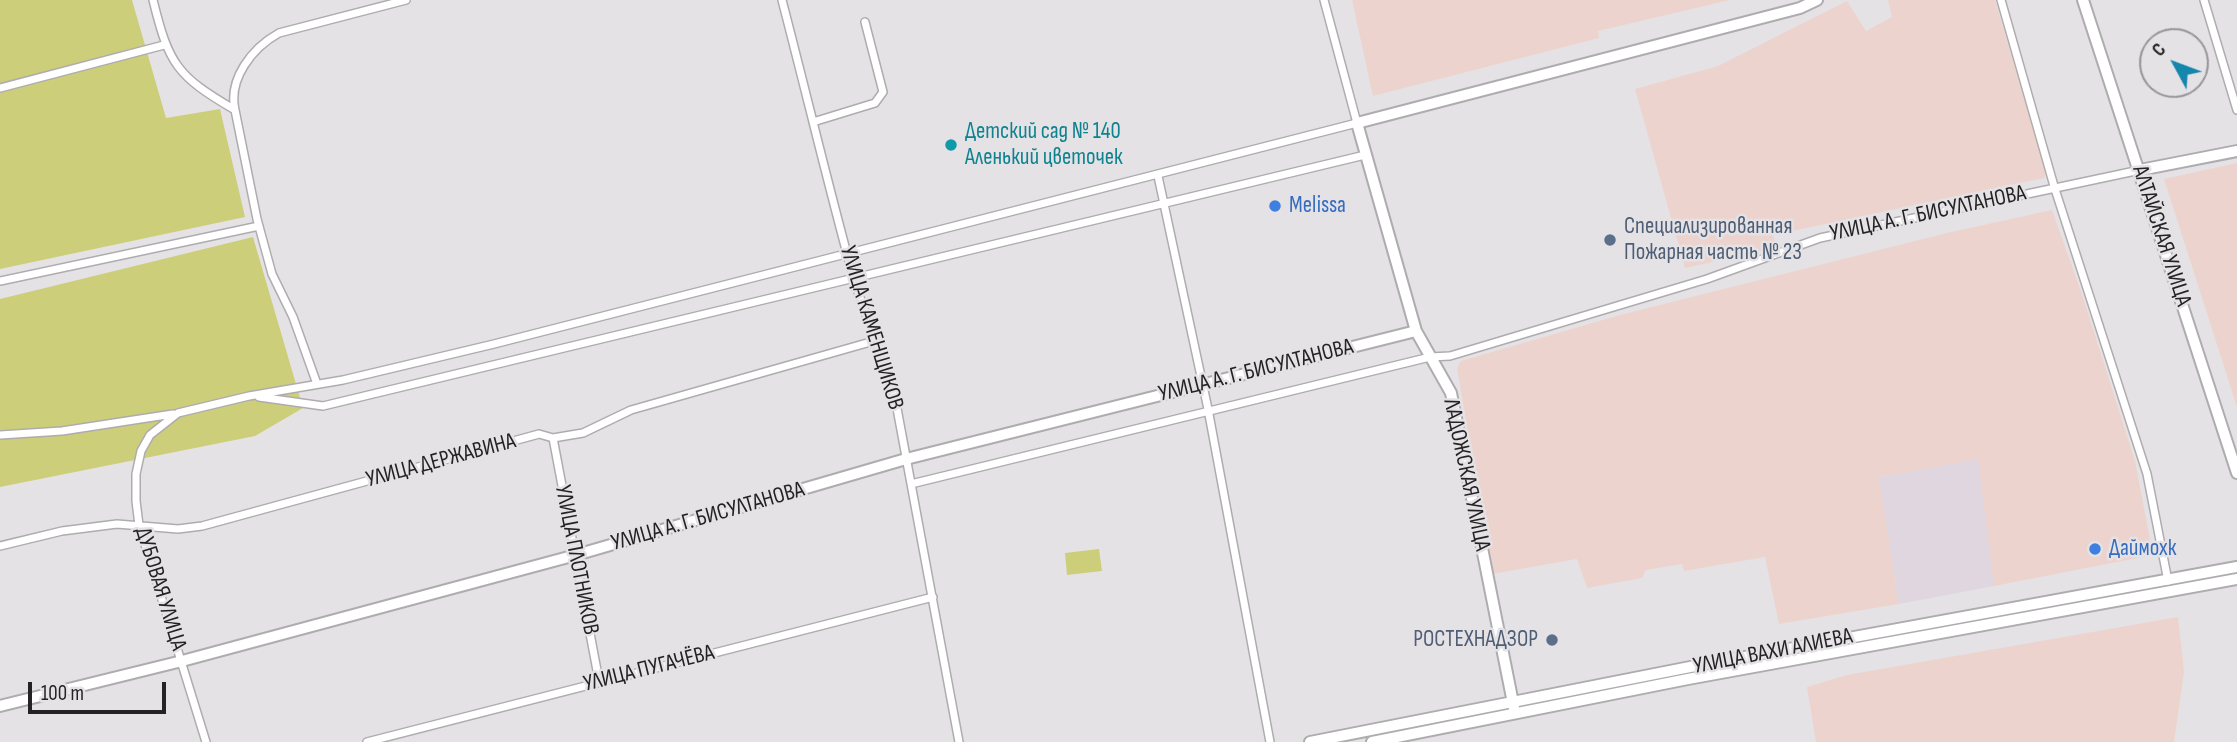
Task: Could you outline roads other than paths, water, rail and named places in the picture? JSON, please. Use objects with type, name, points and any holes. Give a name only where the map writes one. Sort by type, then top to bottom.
[{"type":"street","points":[[153,0],[164,45],[173,63],[190,83],[235,110]]},
{"type":"street","points":[[317,384],[293,317],[272,274],[259,226],[232,91],[238,75],[267,39],[279,33],[405,0]]},
{"type":"street","name":"УЛИЦА КАМЕНЩИКОВ","points":[[782,0],[847,253],[874,341],[885,360],[959,742]]},
{"type":"street","points":[[1324,0],[1357,123]]},
{"type":"street","points":[[0,435],[62,431],[178,413],[494,344],[1158,176],[1800,8],[1817,0]]},
{"type":"street","points":[[2001,0],[2054,186],[2147,474],[2168,581]]},
{"type":"street","name":"АЛТАЙСКАЯ УЛИЦА","points":[[2083,0],[2237,473]]},
{"type":"street","points":[[2204,0],[2237,110]]},
{"type":"street","points":[[813,122],[875,103],[882,98],[883,92],[865,22]]},
{"type":"street","points":[[0,88],[164,45]]},
{"type":"street","name":"ЛАДОЖСКАЯ УЛИЦА","points":[[1357,123],[1416,331],[1451,393],[1514,708]]},
{"type":"street","points":[[2140,170],[2237,151]]},
{"type":"street","points":[[249,396],[323,406],[1366,155]]},
{"type":"street","name":"УЛИЦА А. Г. БИСУЛТАНОВА","points":[[911,484],[1208,409],[1430,357],[1469,351],[1707,279],[1820,238],[2054,186],[2140,170]]},
{"type":"street","points":[[1158,176],[1208,409],[1270,742]]},
{"type":"street","points":[[0,281],[259,226]]},
{"type":"street","name":"УЛИЦА А. Г. БИСУЛТАНОВА","points":[[0,706],[182,662],[576,555],[906,459],[1416,331]]},
{"type":"street","name":"УЛИЦА ДЕРЖАВИНА","points":[[0,545],[62,531],[139,525],[178,529],[202,526],[539,434],[553,438],[593,429],[631,410],[874,341]]},
{"type":"street","name":"ДУБОВАЯ УЛИЦА","points":[[178,413],[150,435],[141,451],[136,474],[139,525],[206,742]]},
{"type":"street","name":"УЛИЦА ПЛОТНИКОВ","points":[[553,438],[599,681]]},
{"type":"street","name":"УЛИЦА ВАХИ АЛИЕВА","points":[[1372,742],[1514,708],[2237,567]]},
{"type":"street","name":"УЛИЦА ВАХИ АЛИЕВА","points":[[1310,742],[2237,579]]},
{"type":"street","name":"УЛИЦА ПУГАЧЁВА","points":[[367,742],[933,597]]},
{"type":"place","name":"Детский сад № 140 Аленький цветочек","points":[[951,145]]},
{"type":"place","name":"Melissa","points":[[1275,206]]},
{"type":"place","name":"Специализированная Пожарная часть № 23","points":[[1610,240]]},
{"type":"place","name":"Даймохк","points":[[2095,549]]},
{"type":"place","name":"РОСТЕХНАДЗОР","points":[[1552,640]]}]
